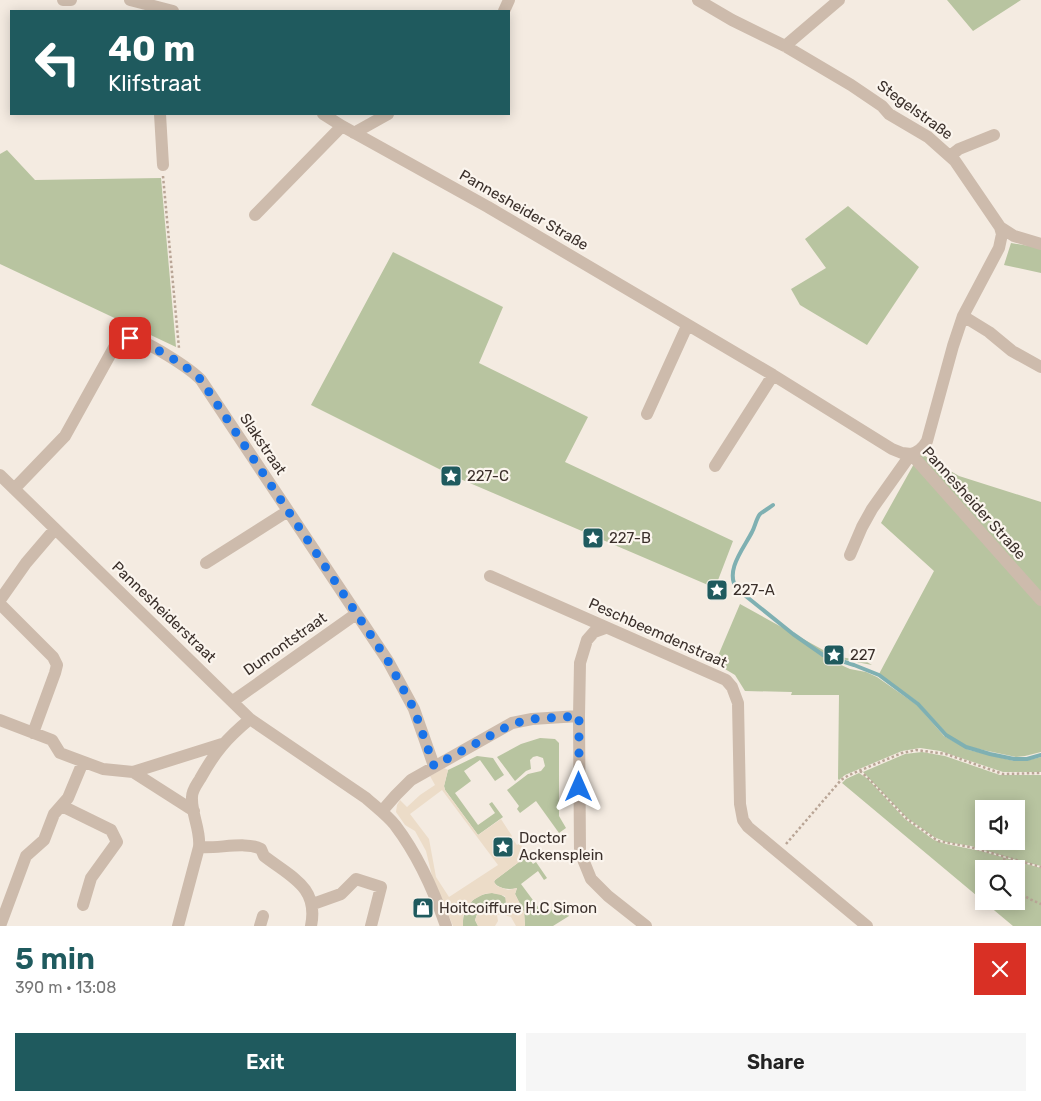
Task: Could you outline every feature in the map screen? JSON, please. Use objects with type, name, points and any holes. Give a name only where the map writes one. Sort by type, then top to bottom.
[{"type":"street","points":[[63,0],[71,0]]},
{"type":"street","points":[[130,0],[158,9]]},
{"type":"street","name":"Stegelstraße","points":[[698,0],[732,20],[785,46],[851,85],[882,106],[889,114],[928,137],[950,156],[1000,227],[1014,236],[1041,244]]},
{"type":"street","points":[[785,46],[839,0]]},
{"type":"street","points":[[160,115],[162,165]]},
{"type":"street","name":"Pannesheider Straße","points":[[326,115],[488,207],[773,375],[892,449],[902,454],[911,454],[1041,600]]},
{"type":"street","points":[[354,132],[386,115]]},
{"type":"street","points":[[255,215],[342,126]]},
{"type":"street","points":[[950,156],[959,148],[994,135]]},
{"type":"street","points":[[850,555],[862,527],[872,510],[911,454],[917,453],[928,441],[953,346],[963,316],[999,248],[1002,234],[1000,227]]},
{"type":"street","points":[[963,316],[989,332],[1012,351],[1041,367]]},
{"type":"street","points":[[648,414],[688,326]]},
{"type":"street","name":"Slakstraat","points":[[14,489],[65,436],[116,344],[130,338],[180,363],[201,380],[388,661],[414,709],[434,766]]},
{"type":"street","points":[[715,466],[773,375]]},
{"type":"street","name":"Pannesheiderstraat","points":[[0,475],[250,719],[366,798],[382,811]]},
{"type":"street","points":[[206,563],[288,511]]},
{"type":"street","points":[[33,733],[56,673],[57,665],[52,657],[0,602],[26,563],[55,529]]},
{"type":"street","name":"Peschbeemdenstraat","points":[[490,576],[726,680],[732,687],[738,703],[740,804],[743,820],[748,827],[867,926]]},
{"type":"street","name":"Dumontstraat","points":[[233,701],[356,614]]},
{"type":"street","points":[[605,628],[594,632],[587,640],[580,663],[580,852],[591,880],[638,924]]},
{"type":"street","points":[[446,926],[434,894],[412,852],[382,811],[412,780],[512,724],[532,719],[579,716]]},
{"type":"street","points":[[178,926],[200,847],[192,796],[193,790],[222,744],[250,719]]},
{"type":"street","points":[[0,720],[52,740],[60,753],[103,769],[133,772],[222,744]]},
{"type":"street","points":[[0,926],[4,902],[26,856],[44,840],[54,814],[68,798],[83,762]]},
{"type":"street","points":[[133,772],[194,812]]},
{"type":"street","points":[[62,806],[111,830],[116,842],[91,878],[83,905]]},
{"type":"street","points":[[200,847],[252,846],[261,849],[264,856],[304,887],[310,896],[313,904],[312,926]]},
{"type":"street","points":[[313,904],[341,894],[356,879],[381,887],[371,926]]},
{"type":"path","points":[[162,165],[180,363]]},
{"type":"path","points":[[779,853],[841,780],[902,753],[926,750],[946,754],[1003,774],[1041,773]]},
{"type":"path","points":[[860,771],[907,819],[933,838],[942,842],[970,847],[1041,867]]},
{"type":"path","points":[[1025,897],[1041,904]]},
{"type":"green space","points":[[947,0],[1021,0],[973,31]]},
{"type":"green space","points":[[7,150],[35,180],[161,178],[176,347],[0,264],[0,154]]},
{"type":"green space","points":[[848,206],[919,267],[867,345],[800,305],[791,289],[826,268],[805,239]]},
{"type":"green space","points":[[1011,243],[1041,248],[1041,273],[1004,265]]},
{"type":"green space","points":[[393,252],[503,307],[479,363],[588,417],[565,462],[733,541],[715,588],[451,475],[311,405]]},
{"type":"green space","points":[[920,453],[959,476],[1041,502],[1041,752],[1016,757],[969,747],[949,736],[918,702],[879,674],[934,571],[881,523]]},
{"type":"green space","points":[[740,604],[834,656],[865,661],[872,665],[822,654],[823,657],[850,669],[866,672],[877,677],[917,705],[944,736],[969,750],[1014,761],[1025,761],[1041,757],[1041,772],[1003,772],[940,751],[920,748],[902,751],[845,775],[839,780],[839,695],[791,695],[792,692],[745,691],[735,675],[715,663]]},
{"type":"green space","points":[[540,738],[555,739],[559,743],[559,816],[566,828],[559,833],[536,801],[520,813],[517,809],[519,806],[507,790],[528,774],[541,771],[545,766],[543,758],[533,757],[530,760],[531,769],[515,781],[497,757],[521,744]]},
{"type":"green space","points":[[922,752],[945,756],[1000,775],[1041,775],[1041,866],[984,850],[1025,850],[1025,800],[975,800],[975,847],[946,842],[934,837],[907,818],[863,772],[905,754]]},
{"type":"green space","points":[[477,756],[493,758],[504,775],[495,781],[480,760],[464,771],[471,781],[455,793],[478,825],[495,813],[489,804],[492,802],[503,817],[478,835],[444,786],[448,770]]},
{"type":"green space","points":[[859,773],[868,779],[905,819],[934,840],[1013,860],[975,860],[975,894],[842,783]]},
{"type":"green space","points":[[527,856],[533,864],[536,862],[547,878],[544,880],[538,871],[521,884],[544,915],[560,903],[569,916],[553,926],[525,926],[524,912],[515,894],[517,888],[504,888],[494,882]]},
{"type":"green space","points":[[1025,863],[1041,868],[1041,926],[1013,926],[994,910],[1025,910]]},
{"type":"green space","points":[[492,893],[500,894],[506,898],[506,904],[498,910],[489,908],[477,914],[475,920],[478,926],[463,926],[464,913],[470,903],[479,896]]},
{"type":"shaded area","name":"Doctor Ackensplein","points":[[444,768],[448,770],[444,786],[445,790],[478,835],[501,819],[517,845],[520,843],[522,846],[521,848],[527,856],[494,882],[497,886],[508,890],[517,888],[515,894],[524,912],[525,926],[516,926],[511,917],[501,914],[497,915],[498,921],[495,926],[478,926],[475,920],[479,911],[486,908],[498,910],[506,904],[505,896],[492,893],[484,894],[473,900],[463,916],[463,926],[453,926],[432,876],[426,851],[415,831],[405,825],[396,812],[400,800],[407,807],[435,785],[430,776]],"holes":[[[442,790],[498,865],[449,897],[436,877],[429,839],[410,814]]]},
{"type":"waterway","points":[[773,505],[760,514],[737,560],[733,575],[737,589],[793,634],[823,655],[879,675],[918,704],[946,735],[966,747],[1014,759],[1027,759],[1041,755]]},
{"type":"place","name":"227-C","points":[[451,476]]},
{"type":"place","name":"227-B","points":[[593,538]]},
{"type":"place","name":"227-A","points":[[717,590]]},
{"type":"place","name":"227","points":[[834,655]]},
{"type":"place","name":"Doctor Ackensplein","points":[[503,847]]},
{"type":"place","name":"Hoitcoiffure H.C Simon","points":[[423,908]]},
{"type":"route","points":[[130,338],[180,363],[196,374],[201,380],[388,661],[414,709],[434,766],[512,724],[532,719],[579,716],[579,787]]}]
